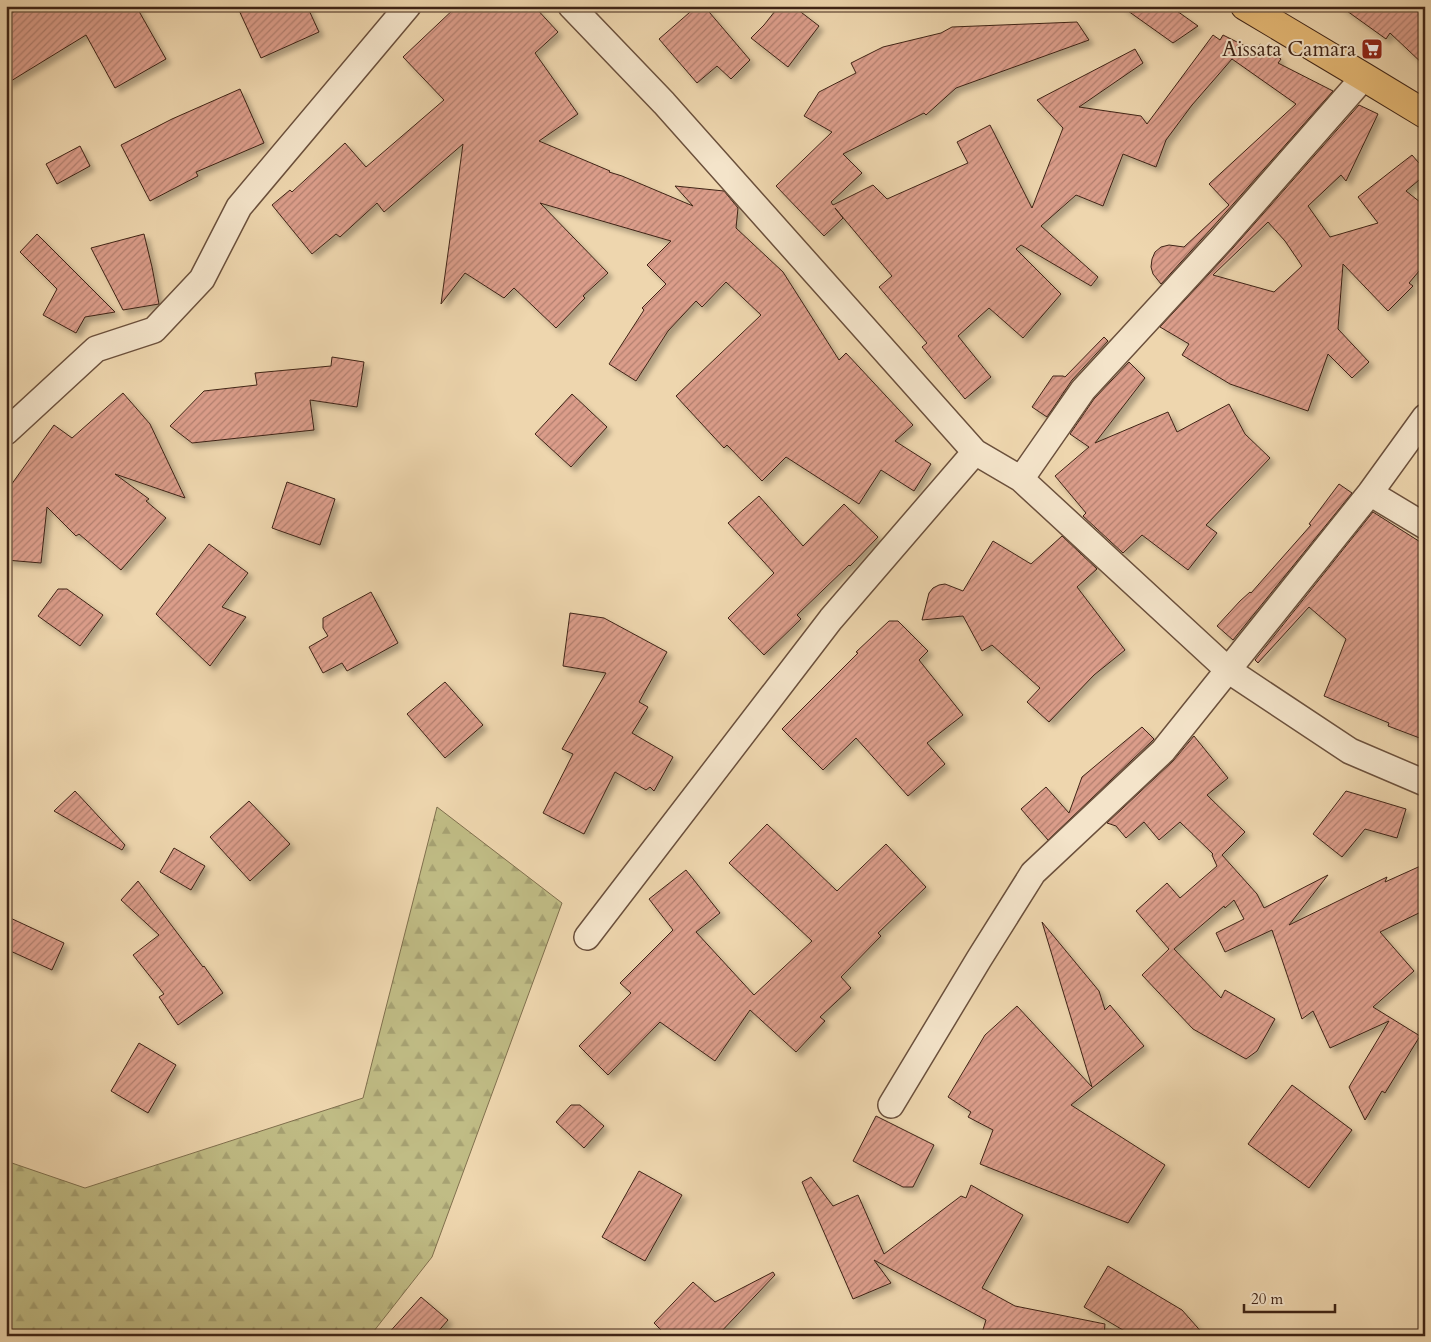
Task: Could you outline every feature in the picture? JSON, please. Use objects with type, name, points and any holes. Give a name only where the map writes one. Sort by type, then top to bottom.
[{"type":"main road","points":[[1245,6],[1425,114]]},
{"type":"street","points":[[6,432],[96,350],[154,330],[161,323],[202,279],[239,207],[408,6]]},
{"type":"street","points":[[571,6],[664,103],[976,452],[1020,479],[1228,670],[1350,751],[1425,783]]},
{"type":"street","points":[[1020,479],[1083,390],[1222,239],[1364,76]]},
{"type":"street","points":[[891,1105],[978,959],[1033,873],[1163,751],[1370,493],[1425,416]]},
{"type":"street","points":[[587,937],[831,619],[976,452]]},
{"type":"street","points":[[1370,493],[1425,526]]},
{"type":"green space","points":[[437,807],[562,903],[432,1257],[370,1336],[6,1336],[6,1161],[85,1188],[363,1098]]},
{"type":"building","points":[[23,6],[136,6],[166,59],[115,88],[86,35],[6,84],[6,17]]},
{"type":"building","points":[[237,6],[307,6],[319,32],[261,58]]},
{"type":"building","points":[[457,6],[534,6],[558,32],[535,53],[578,114],[539,141],[693,206],[675,186],[724,191],[738,208],[736,228],[783,272],[839,360],[846,353],[913,425],[895,441],[931,464],[914,491],[881,470],[859,504],[786,457],[762,481],[727,445],[724,448],[676,396],[761,315],[726,282],[702,307],[696,301],[668,331],[636,381],[609,364],[644,310],[642,308],[666,284],[647,265],[671,241],[540,203],[608,273],[583,296],[585,298],[556,328],[514,288],[504,298],[465,273],[441,304],[463,144],[384,212],[377,203],[340,237],[336,234],[312,254],[272,205],[290,190],[292,192],[345,143],[366,167],[444,100],[403,57]]},
{"type":"building","points":[[697,6],[704,6],[750,60],[731,79],[717,66],[697,83],[659,39]]},
{"type":"building","points":[[779,6],[793,6],[819,26],[788,67],[751,38]]},
{"type":"building","points":[[1121,6],[1170,6],[1198,26],[1173,43]]},
{"type":"building","points":[[1340,6],[1425,6],[1425,66],[1390,33],[1386,39]]},
{"type":"building","points":[[1077,22],[1089,40],[956,88],[926,115],[924,113],[843,154],[862,173],[831,202],[833,205],[873,185],[887,199],[968,163],[957,142],[990,125],[1032,208],[1063,128],[1037,100],[1135,49],[1143,63],[1079,107],[1141,116],[1147,124],[1213,35],[1220,40],[1223,35],[1255,51],[1260,44],[1281,59],[1278,63],[1333,91],[1161,284],[1153,274],[1151,267],[1155,252],[1161,247],[1169,245],[1184,247],[1229,205],[1209,184],[1296,104],[1232,59],[1192,105],[1166,140],[1156,167],[1123,154],[1103,206],[1076,195],[1041,226],[1098,277],[1091,286],[1021,245],[1016,249],[1061,294],[1023,338],[989,308],[958,336],[991,377],[965,399],[922,347],[927,343],[879,287],[892,276],[835,208],[843,218],[824,236],[776,186],[832,132],[804,116],[819,92],[856,73],[851,63],[883,47],[941,33],[952,27]]},
{"type":"building","points":[[240,89],[264,143],[196,172],[198,176],[150,201],[121,145],[172,119]]},
{"type":"building","points":[[1359,105],[1378,114],[1346,181],[1341,175],[1308,206],[1330,237],[1378,223],[1358,197],[1412,155],[1425,170],[1425,175],[1406,191],[1425,206],[1425,264],[1409,283],[1413,286],[1388,311],[1343,264],[1338,329],[1369,362],[1352,378],[1328,354],[1308,411],[1230,384],[1182,355],[1189,344],[1160,327],[1233,248]],"holes":[[[1268,222],[1285,241],[1302,266],[1274,292],[1213,275]]]},
{"type":"building","points":[[80,146],[90,166],[57,184],[46,164]]},
{"type":"building","points":[[37,234],[115,312],[85,317],[76,333],[43,315],[57,289],[20,252]]},
{"type":"building","points":[[144,234],[159,304],[123,310],[91,248]]},
{"type":"building","points":[[1104,337],[1108,341],[1072,380],[1047,417],[1032,407],[1053,376],[1065,377]]},
{"type":"building","points":[[332,357],[364,362],[357,407],[310,400],[314,430],[192,443],[170,426],[204,391],[257,385],[255,373],[331,366]]},
{"type":"building","points":[[1129,362],[1145,378],[1095,443],[1168,412],[1177,432],[1229,404],[1245,434],[1270,458],[1206,525],[1217,533],[1188,570],[1142,535],[1123,553],[1083,516],[1086,513],[1055,476],[1089,447],[1070,434],[1094,399]]},
{"type":"building","points":[[123,393],[150,424],[185,498],[115,474],[149,499],[146,501],[166,518],[121,570],[79,534],[76,536],[47,507],[41,563],[6,560],[6,492],[54,425],[72,438]]},
{"type":"building","points":[[572,394],[607,427],[571,467],[535,434]]},
{"type":"building","points":[[287,482],[335,499],[320,545],[272,528]]},
{"type":"building","points":[[1339,484],[1352,493],[1233,640],[1217,626],[1240,601],[1251,593],[1311,525],[1309,524]]},
{"type":"building","points":[[759,496],[803,546],[844,504],[878,537],[797,615],[801,619],[764,655],[728,618],[774,573],[728,523]]},
{"type":"building","points":[[1373,512],[1425,545],[1425,740],[1388,726],[1389,723],[1324,696],[1346,639],[1309,607],[1258,663],[1255,660]]},
{"type":"building","points":[[1062,536],[1097,569],[1077,587],[1125,650],[1094,675],[1049,722],[1027,702],[1040,688],[992,645],[982,651],[963,616],[922,620],[929,593],[933,588],[945,584],[963,591],[993,541],[1031,564]]},
{"type":"building","points":[[209,544],[248,573],[222,607],[246,617],[210,666],[156,614]]},
{"type":"building","points":[[58,589],[67,589],[103,615],[80,646],[38,616]]},
{"type":"building","points":[[371,592],[398,643],[347,671],[342,663],[323,673],[309,647],[328,636],[323,628],[323,618]]},
{"type":"building","points":[[570,613],[604,618],[667,652],[639,702],[648,707],[632,733],[673,757],[654,791],[650,787],[646,790],[615,772],[584,834],[543,813],[573,754],[562,749],[606,673],[563,666]]},
{"type":"building","points":[[889,621],[898,621],[928,651],[919,660],[963,715],[927,743],[945,764],[908,796],[856,738],[823,770],[782,729],[858,653],[856,652]]},
{"type":"building","points":[[445,682],[483,725],[445,758],[407,714]]},
{"type":"building","points":[[1142,727],[1154,739],[1048,840],[1021,809],[1046,787],[1069,813],[1082,777]]},
{"type":"building","points":[[1194,736],[1228,778],[1207,795],[1245,832],[1222,855],[1257,894],[1264,908],[1328,875],[1289,925],[1387,877],[1385,882],[1425,864],[1425,910],[1380,932],[1414,971],[1373,1007],[1420,1036],[1385,1093],[1382,1091],[1365,1120],[1349,1087],[1389,1021],[1330,1048],[1313,1011],[1302,1019],[1272,930],[1225,952],[1216,933],[1244,919],[1234,900],[1225,908],[1224,906],[1174,949],[1221,998],[1225,990],[1275,1019],[1257,1051],[1246,1059],[1193,1029],[1142,975],[1169,949],[1136,911],[1167,883],[1180,898],[1217,866],[1213,854],[1180,822],[1159,840],[1144,822],[1126,838],[1116,826],[1107,823],[1173,761]]},
{"type":"building","points":[[75,791],[125,845],[122,850],[54,811]]},
{"type":"building","points":[[1346,791],[1406,809],[1397,838],[1365,829],[1342,857],[1313,834]]},
{"type":"building","points":[[249,801],[290,844],[250,881],[210,837]]},
{"type":"building","points":[[767,824],[837,891],[886,844],[926,887],[878,933],[881,936],[841,977],[851,988],[820,1017],[825,1021],[796,1052],[750,1010],[715,1061],[660,1022],[608,1075],[579,1046],[631,993],[620,983],[673,930],[649,899],[686,870],[720,913],[696,932],[754,995],[812,941],[729,863]]},
{"type":"building","points":[[174,848],[205,866],[191,890],[160,872]]},
{"type":"building","points":[[138,881],[223,993],[178,1025],[159,997],[164,994],[133,955],[159,935],[121,900]]},
{"type":"building","points":[[6,916],[64,943],[52,970],[6,949]]},
{"type":"building","points":[[1042,922],[1099,991],[1105,1010],[1110,1005],[1144,1046],[1071,1105],[1165,1165],[1128,1223],[980,1164],[993,1130],[968,1117],[971,1112],[948,1097],[985,1035],[1017,1006],[1092,1087]]},
{"type":"building","points":[[139,1043],[176,1065],[148,1113],[111,1091]]},
{"type":"building","points":[[1292,1085],[1352,1130],[1309,1188],[1248,1144]]},
{"type":"building","points":[[571,1105],[580,1105],[604,1126],[584,1148],[556,1122]]},
{"type":"building","points":[[876,1116],[934,1145],[913,1187],[903,1187],[853,1161]]},
{"type":"building","points":[[639,1171],[682,1195],[645,1261],[602,1237]]},
{"type":"building","points":[[811,1177],[833,1206],[858,1195],[884,1254],[961,1196],[966,1198],[971,1185],[1023,1215],[982,1288],[1015,1306],[1105,1324],[1104,1336],[981,1336],[986,1320],[874,1260],[891,1283],[853,1299],[802,1182]]},
{"type":"building","points":[[1108,1266],[1182,1310],[1205,1336],[1133,1336],[1084,1307]]},
{"type":"building","points":[[773,1272],[775,1275],[717,1336],[667,1336],[654,1323],[693,1282],[715,1302]]},
{"type":"building","points":[[421,1297],[448,1320],[434,1336],[386,1336]]},
{"type":"place","name":"Aissata Camara","points":[[1372,49]]}]
